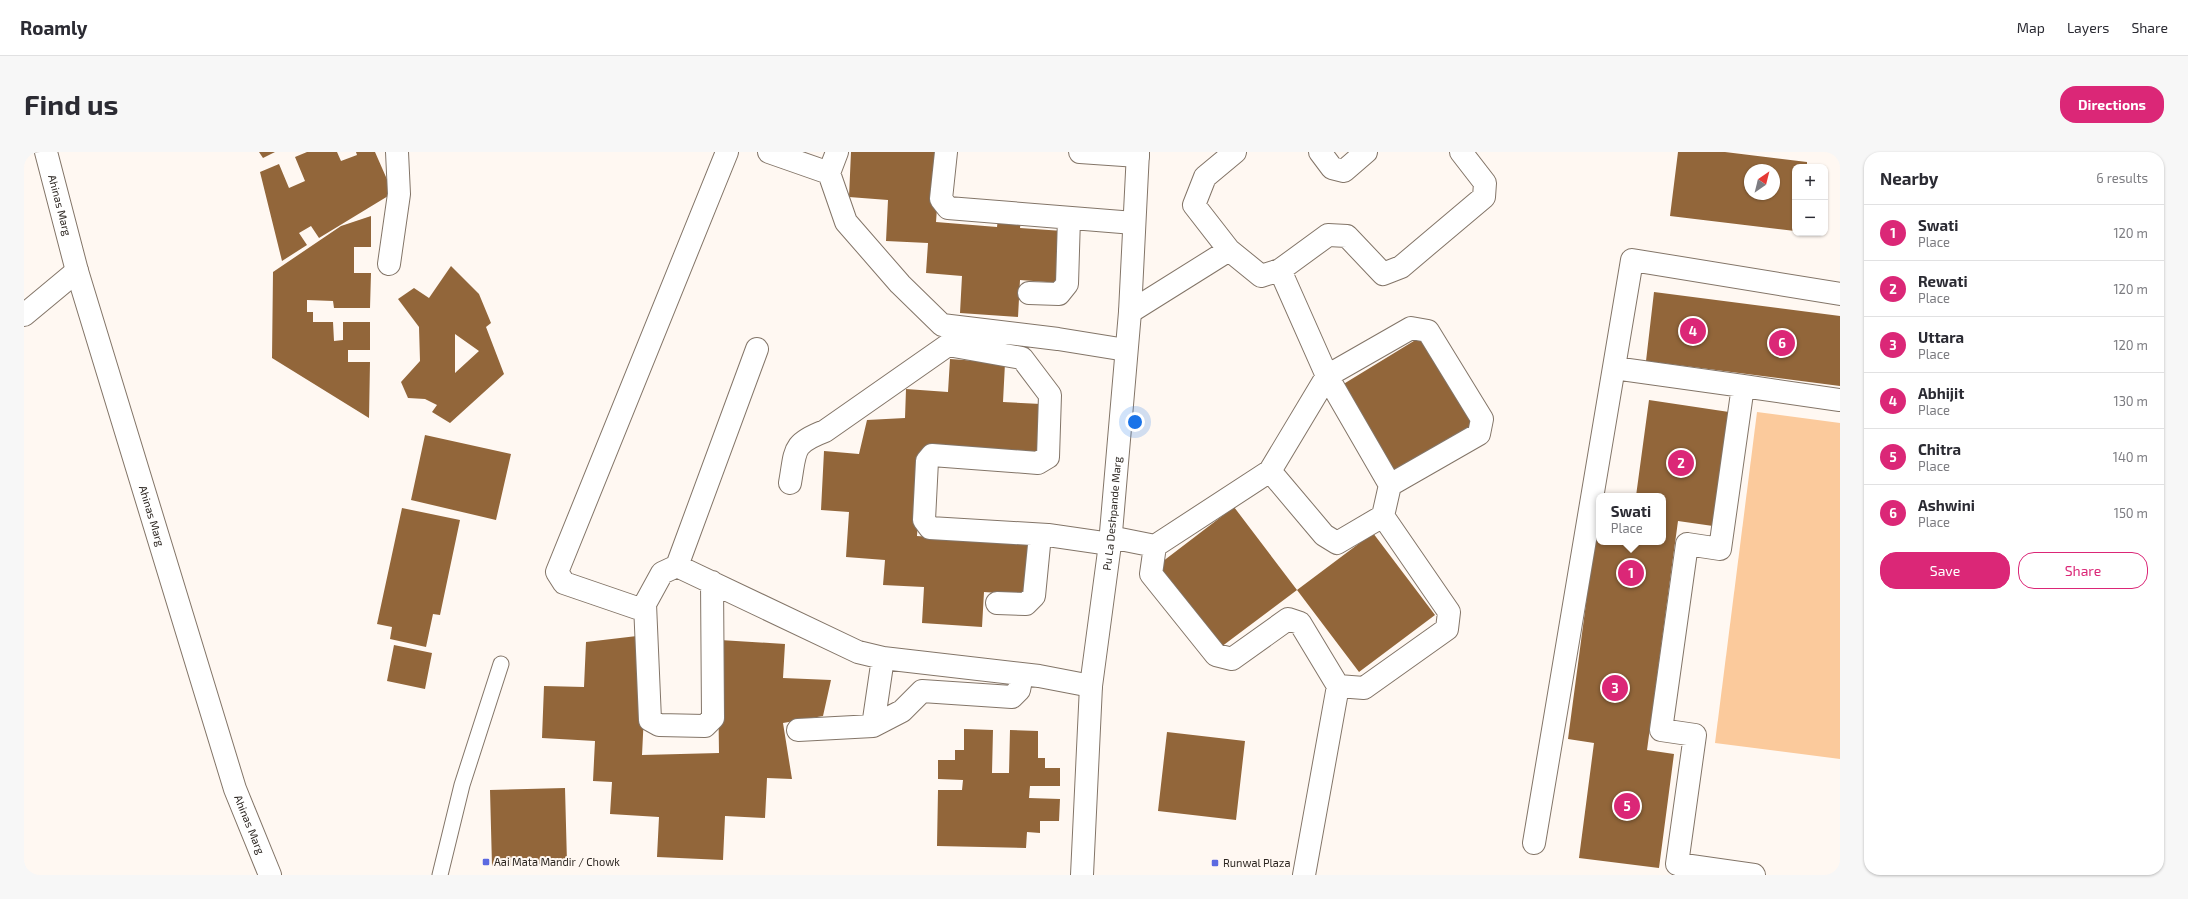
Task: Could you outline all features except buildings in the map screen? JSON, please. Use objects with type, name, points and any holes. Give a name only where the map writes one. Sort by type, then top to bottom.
[{"type":"street","name":"Ahinas Marg","points":[[46,152],[77,271],[235,790],[270,875]]},
{"type":"street","points":[[390,264],[399,194],[397,152]]},
{"type":"street","points":[[645,604],[637,608],[564,583],[557,572],[727,152]]},
{"type":"street","points":[[770,152],[829,173]]},
{"type":"street","points":[[837,152],[829,173],[846,222],[900,284],[942,325],[1058,339],[1126,350]]},
{"type":"street","points":[[946,152],[941,199],[948,208],[1134,223]]},
{"type":"street","points":[[1080,152],[1138,154]]},
{"type":"street","points":[[1235,152],[1205,177],[1194,205],[1229,250],[1262,276],[1280,270],[1328,235],[1346,236],[1383,274],[1400,267],[1484,197],[1485,183],[1461,152]]},
{"type":"street","points":[[1320,152],[1332,168],[1344,170],[1366,152]]},
{"type":"street","name":"Pu La Deshpande Marg","points":[[1082,875],[1091,686],[1110,541],[1130,312],[1138,154]]},
{"type":"street","points":[[1029,293],[1059,294],[1067,284],[1069,218]]},
{"type":"street","points":[[1130,312],[1229,250]]},
{"type":"street","points":[[1534,843],[1632,260],[1840,294]]},
{"type":"street","points":[[1270,471],[1324,535],[1337,543],[1383,516],[1390,485],[1327,376],[1280,270]]},
{"type":"street","points":[[24,315],[77,271]]},
{"type":"street","points":[[790,483],[796,448],[806,438],[825,431],[948,345],[1022,358],[1050,395],[1048,457],[1038,462],[932,455],[927,461],[924,520],[930,528],[1040,535],[1155,546],[1270,471],[1327,376],[1411,328],[1428,331],[1482,419],[1478,434],[1390,485]]},
{"type":"street","points":[[712,582],[713,718],[704,726],[659,725],[650,720],[645,604],[662,573],[678,566],[757,349]]},
{"type":"street","points":[[1614,368],[1840,400]]},
{"type":"street","points":[[1742,386],[1720,549],[1687,544],[1661,730],[1695,735],[1677,864],[1754,875]]},
{"type":"street","points":[[1338,686],[1364,688],[1447,629],[1449,612],[1383,516]]},
{"type":"street","points":[[997,603],[1026,604],[1034,596],[1040,535]]},
{"type":"street","points":[[1155,546],[1152,574],[1216,654],[1232,659],[1288,619],[1300,622],[1338,686],[1304,875]]},
{"type":"street","points":[[678,566],[858,652],[883,658],[1039,676],[1091,686]]},
{"type":"street","points":[[873,726],[883,658]]},
{"type":"street","points":[[798,730],[873,726],[902,711],[922,691],[1012,697],[1019,690],[1022,675]]},
{"type":"lane","points":[[440,875],[462,785],[501,664]]},
{"type":"shaded area","points":[[1757,412],[1840,423],[1840,759],[1715,743]]},
{"type":"place","name":"Abhijit","points":[[1693,331]]},
{"type":"place","name":"Ashwini","points":[[1782,343]]},
{"type":"place","name":"Rewati","points":[[1681,463]]},
{"type":"place","name":"Swati","points":[[1631,573]]},
{"type":"place","name":"Uttara","points":[[1615,688]]},
{"type":"place","name":"Chitra","points":[[1627,806]]},
{"type":"place","name":"Aai Mata Mandir / Chowk","points":[[486,862]]},
{"type":"place","name":"Runwal Plaza","points":[[1215,863]]}]
